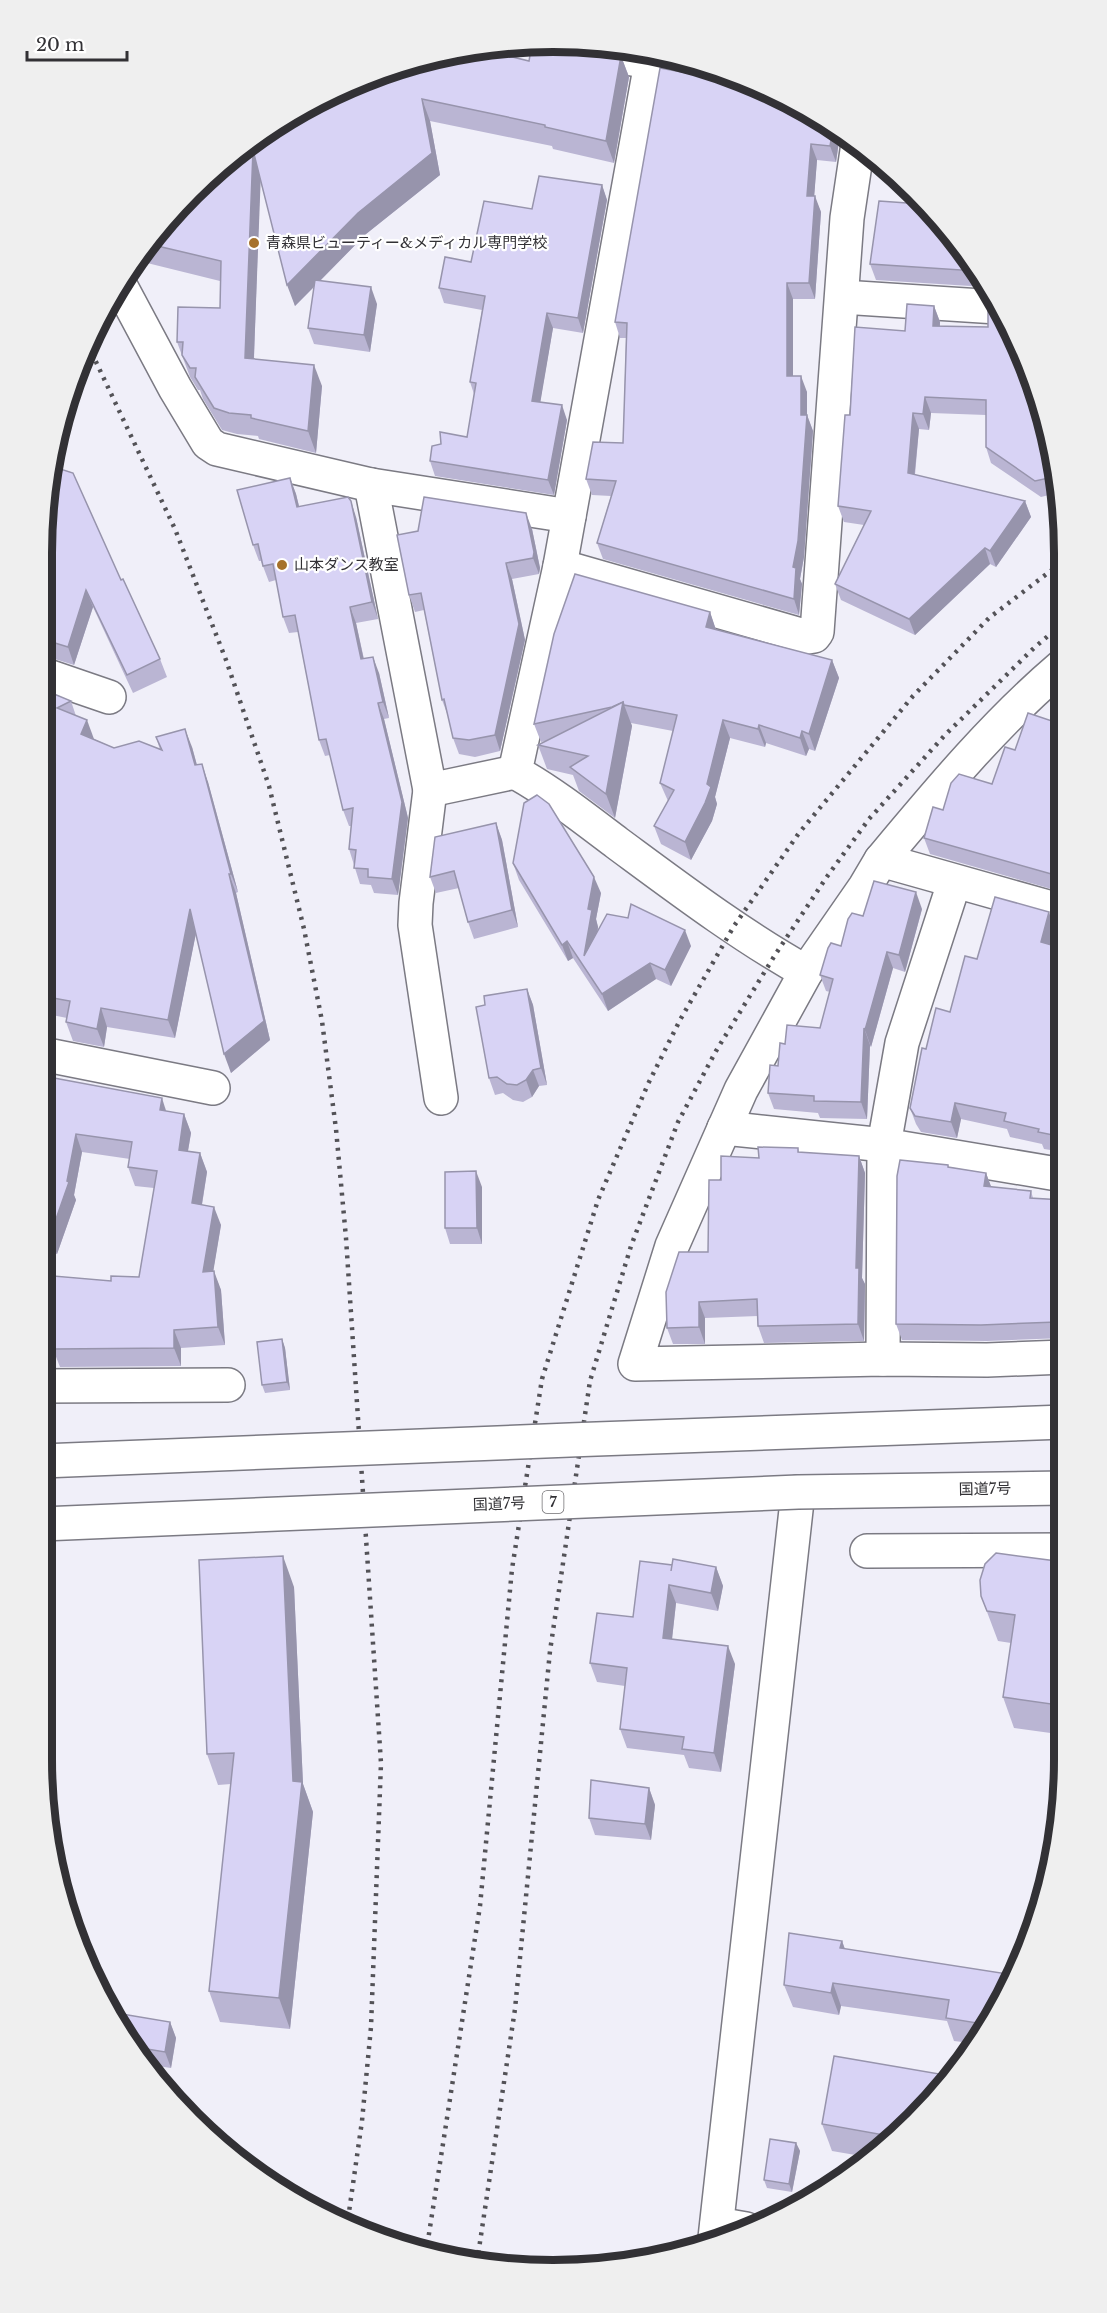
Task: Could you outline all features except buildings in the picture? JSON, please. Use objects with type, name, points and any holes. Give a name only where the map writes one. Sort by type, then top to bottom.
[{"type":"main road","points":[[623,58],[666,66]]},
{"type":"main road","points":[[515,772],[560,566],[651,63]]},
{"type":"main road","points":[[560,566],[808,637],[814,636],[817,632],[847,218],[856,155]]},
{"type":"main road","points":[[125,295],[175,388],[212,446],[230,453],[371,485],[569,516]]},
{"type":"main road","points":[[842,297],[989,306]]},
{"type":"main road","points":[[371,485],[430,790],[415,925],[441,1098]]},
{"type":"main road","points":[[1054,673],[1036,688],[943,786],[881,860],[806,972],[741,1090],[672,1246],[635,1365],[1054,1357]]},
{"type":"main road","points":[[52,677],[109,697]]},
{"type":"main road","points":[[430,790],[515,772],[561,801],[775,955],[806,972]]},
{"type":"main road","points":[[881,860],[954,883],[1054,909]]},
{"type":"main road","points":[[883,1359],[884,1145],[902,1043],[954,883]]},
{"type":"main road","points":[[52,1056],[213,1088]]},
{"type":"main road","points":[[724,1128],[884,1145],[1054,1173]]},
{"type":"main road","points":[[52,1386],[228,1385]]},
{"type":"main road","points":[[52,1461],[804,1430],[1054,1422]]},
{"type":"main road","name":"国道7号","points":[[52,1524],[798,1492],[1054,1488]]},
{"type":"main road","points":[[726,2230],[753,1894],[798,1492]]},
{"type":"main road","points":[[867,1551],[1054,1550]]},
{"type":"railway","points":[[93,356],[175,529],[226,660],[269,786],[304,929],[322,1021],[336,1129],[346,1238],[381,1763],[371,2027],[362,2121],[348,2216]]},
{"type":"railway","points":[[427,2244],[480,1906],[512,1569],[542,1379],[598,1200],[648,1084],[680,1020],[734,926],[799,833],[913,696],[989,618],[1054,568]]},
{"type":"railway","points":[[478,2254],[515,2009],[550,1651],[590,1381],[631,1246],[678,1122],[716,1051],[826,878],[869,819],[945,735],[1054,631]]},
{"type":"place","name":"青森県ビューティー&メディカル専門学校","points":[[254,243]]},
{"type":"place","name":"山本ダンス教室","points":[[282,565]]}]
